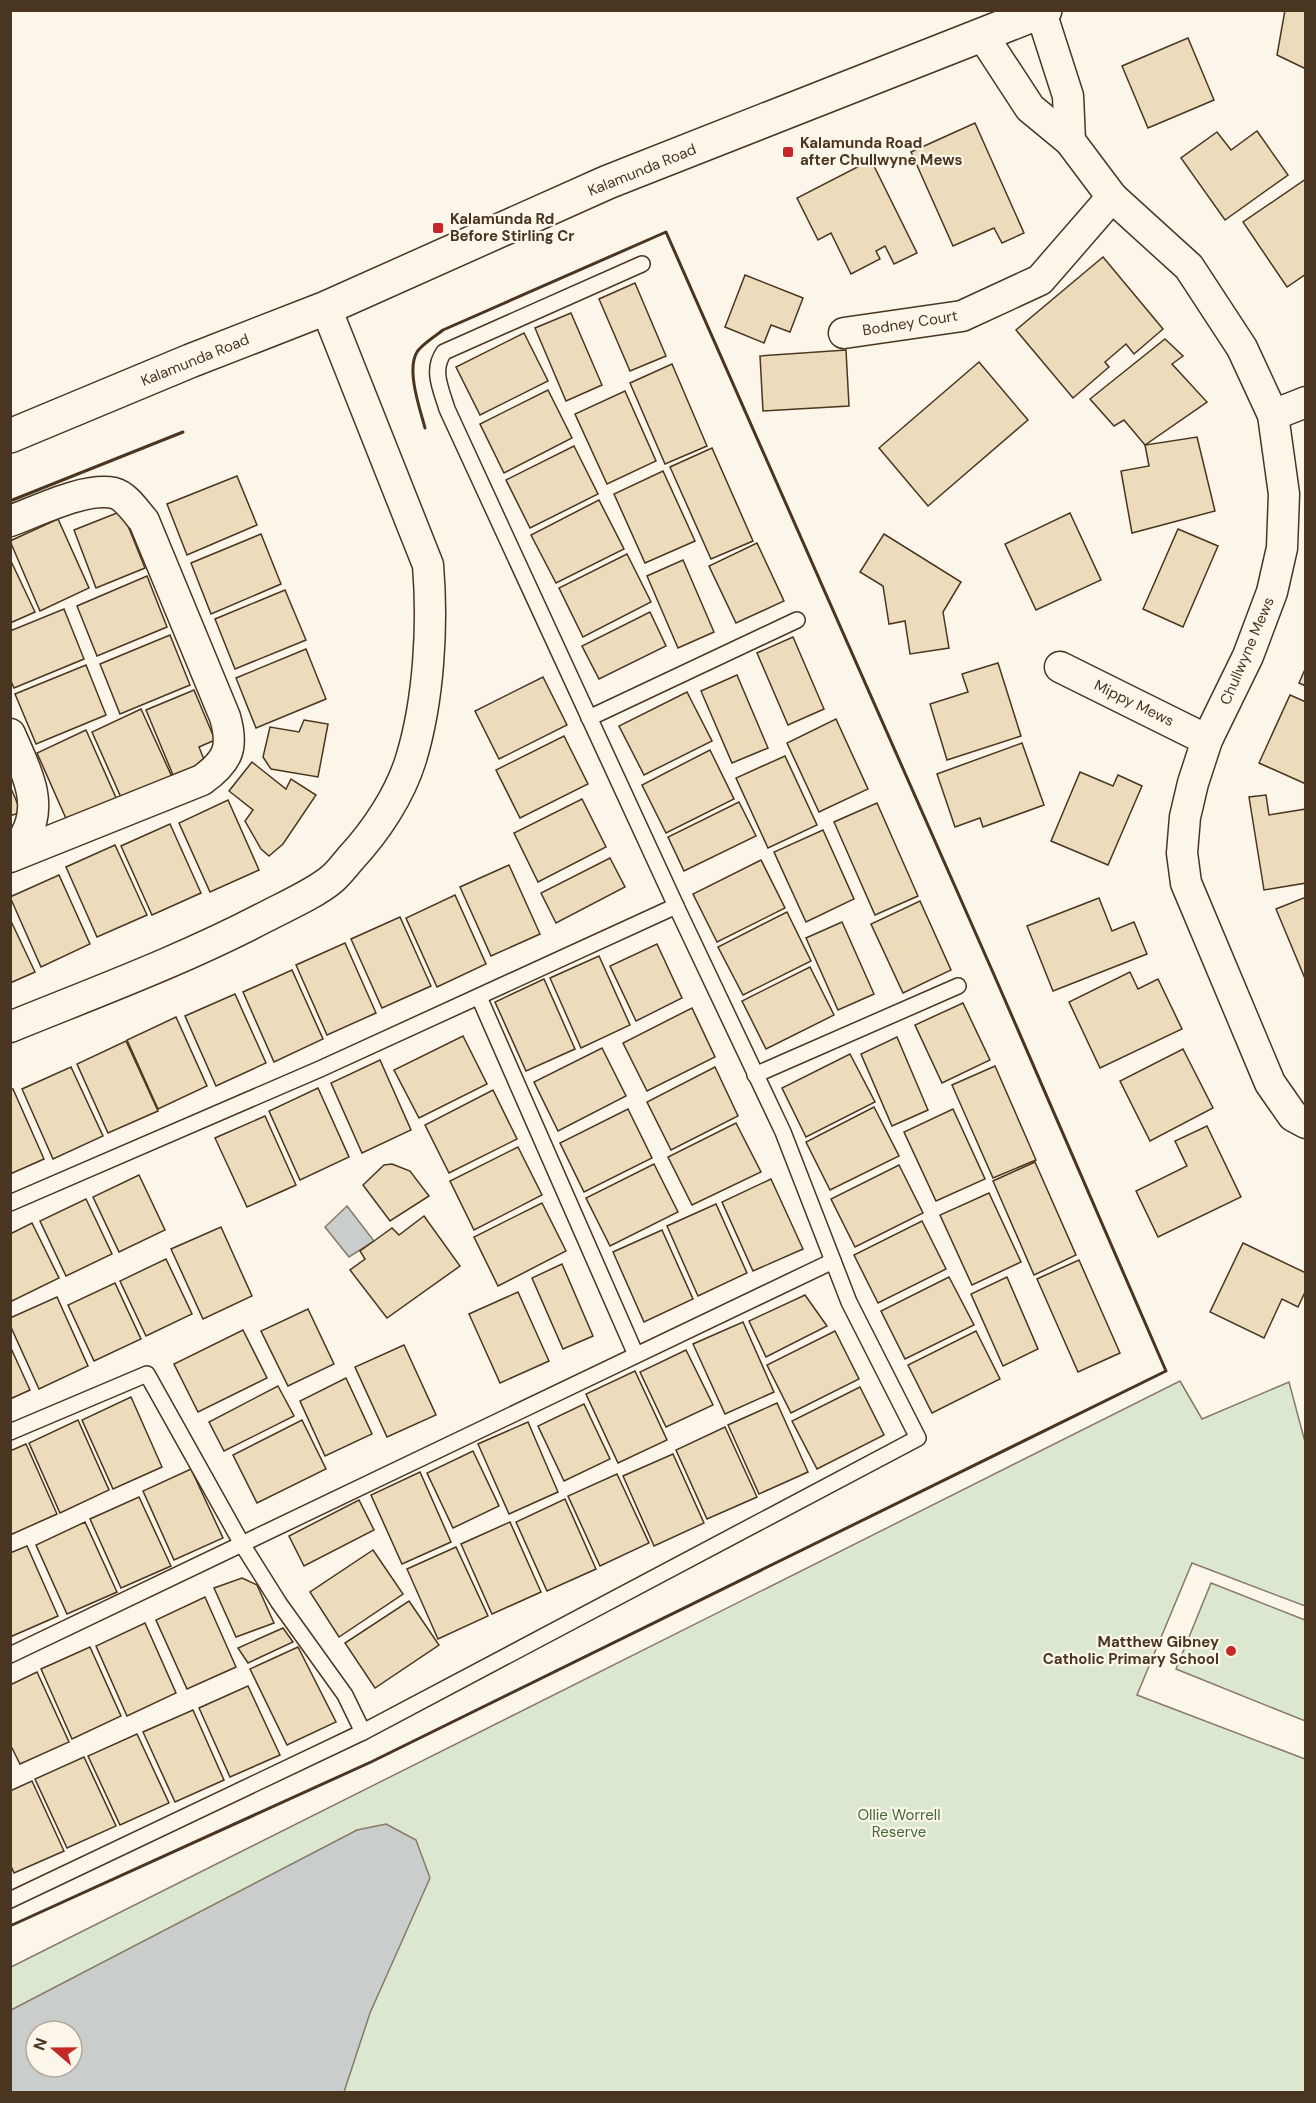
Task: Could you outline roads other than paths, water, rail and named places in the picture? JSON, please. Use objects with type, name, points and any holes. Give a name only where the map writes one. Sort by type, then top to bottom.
[{"type":"main road","name":"Kalamunda Road","points":[[10,436],[190,361],[326,308],[608,182],[1043,11]]},
{"type":"street","points":[[1043,11],[1068,96],[1070,141]]},
{"type":"street","name":"Chullwyne Mews","points":[[983,36],[1030,108],[1070,141],[1112,197],[1190,267],[1242,348],[1274,415],[1284,494],[1282,548],[1272,592],[1248,656],[1207,740],[1185,817],[1182,853],[1186,884],[1270,1083],[1293,1116],[1305,1123]]},
{"type":"street","name":"Bodney Court","points":[[844,333],[962,316],[1040,280],[1112,197]]},
{"type":"street","points":[[10,1027],[226,938],[287,906],[332,879],[367,841],[394,798],[411,759],[421,710],[430,645],[431,602],[428,565],[326,308]]},
{"type":"street","points":[[1274,415],[1305,402]]},
{"type":"street","points":[[10,521],[71,498],[94,493],[115,493],[131,504],[144,521],[225,717],[230,735],[228,753],[217,769],[202,780],[10,855]]},
{"type":"street","name":"Mippy Mews","points":[[1060,667],[1207,740]]},
{"type":"street","points":[[10,734],[28,777],[34,799],[34,816],[25,837],[10,855]]},
{"type":"lane","points":[[10,1900],[363,1732],[918,1438],[849,1302],[783,1132],[447,409],[437,377],[437,361],[444,352],[642,264]]},
{"type":"lane","points":[[589,718],[796,620]]},
{"type":"lane","points":[[10,1203],[320,1069],[676,906]]},
{"type":"lane","points":[[755,1075],[958,986]]},
{"type":"lane","points":[[479,997],[636,1355]]},
{"type":"lane","points":[[10,1655],[833,1261]]},
{"type":"lane","points":[[10,1432],[147,1374],[242,1544],[279,1603],[345,1695],[363,1732]]},
{"type":"place","name":"Kalamunda Road after Chullwyne Mews","points":[[788,152]]},
{"type":"place","name":"Kalamunda Rd Before Stirling Cr","points":[[438,228]]},
{"type":"place","name":"Matthew Gibney Catholic Primary School","points":[[1231,1651]]},
{"type":"park label","name":"Ollie Worrell Reserve","points":[[899,1824]]}]
